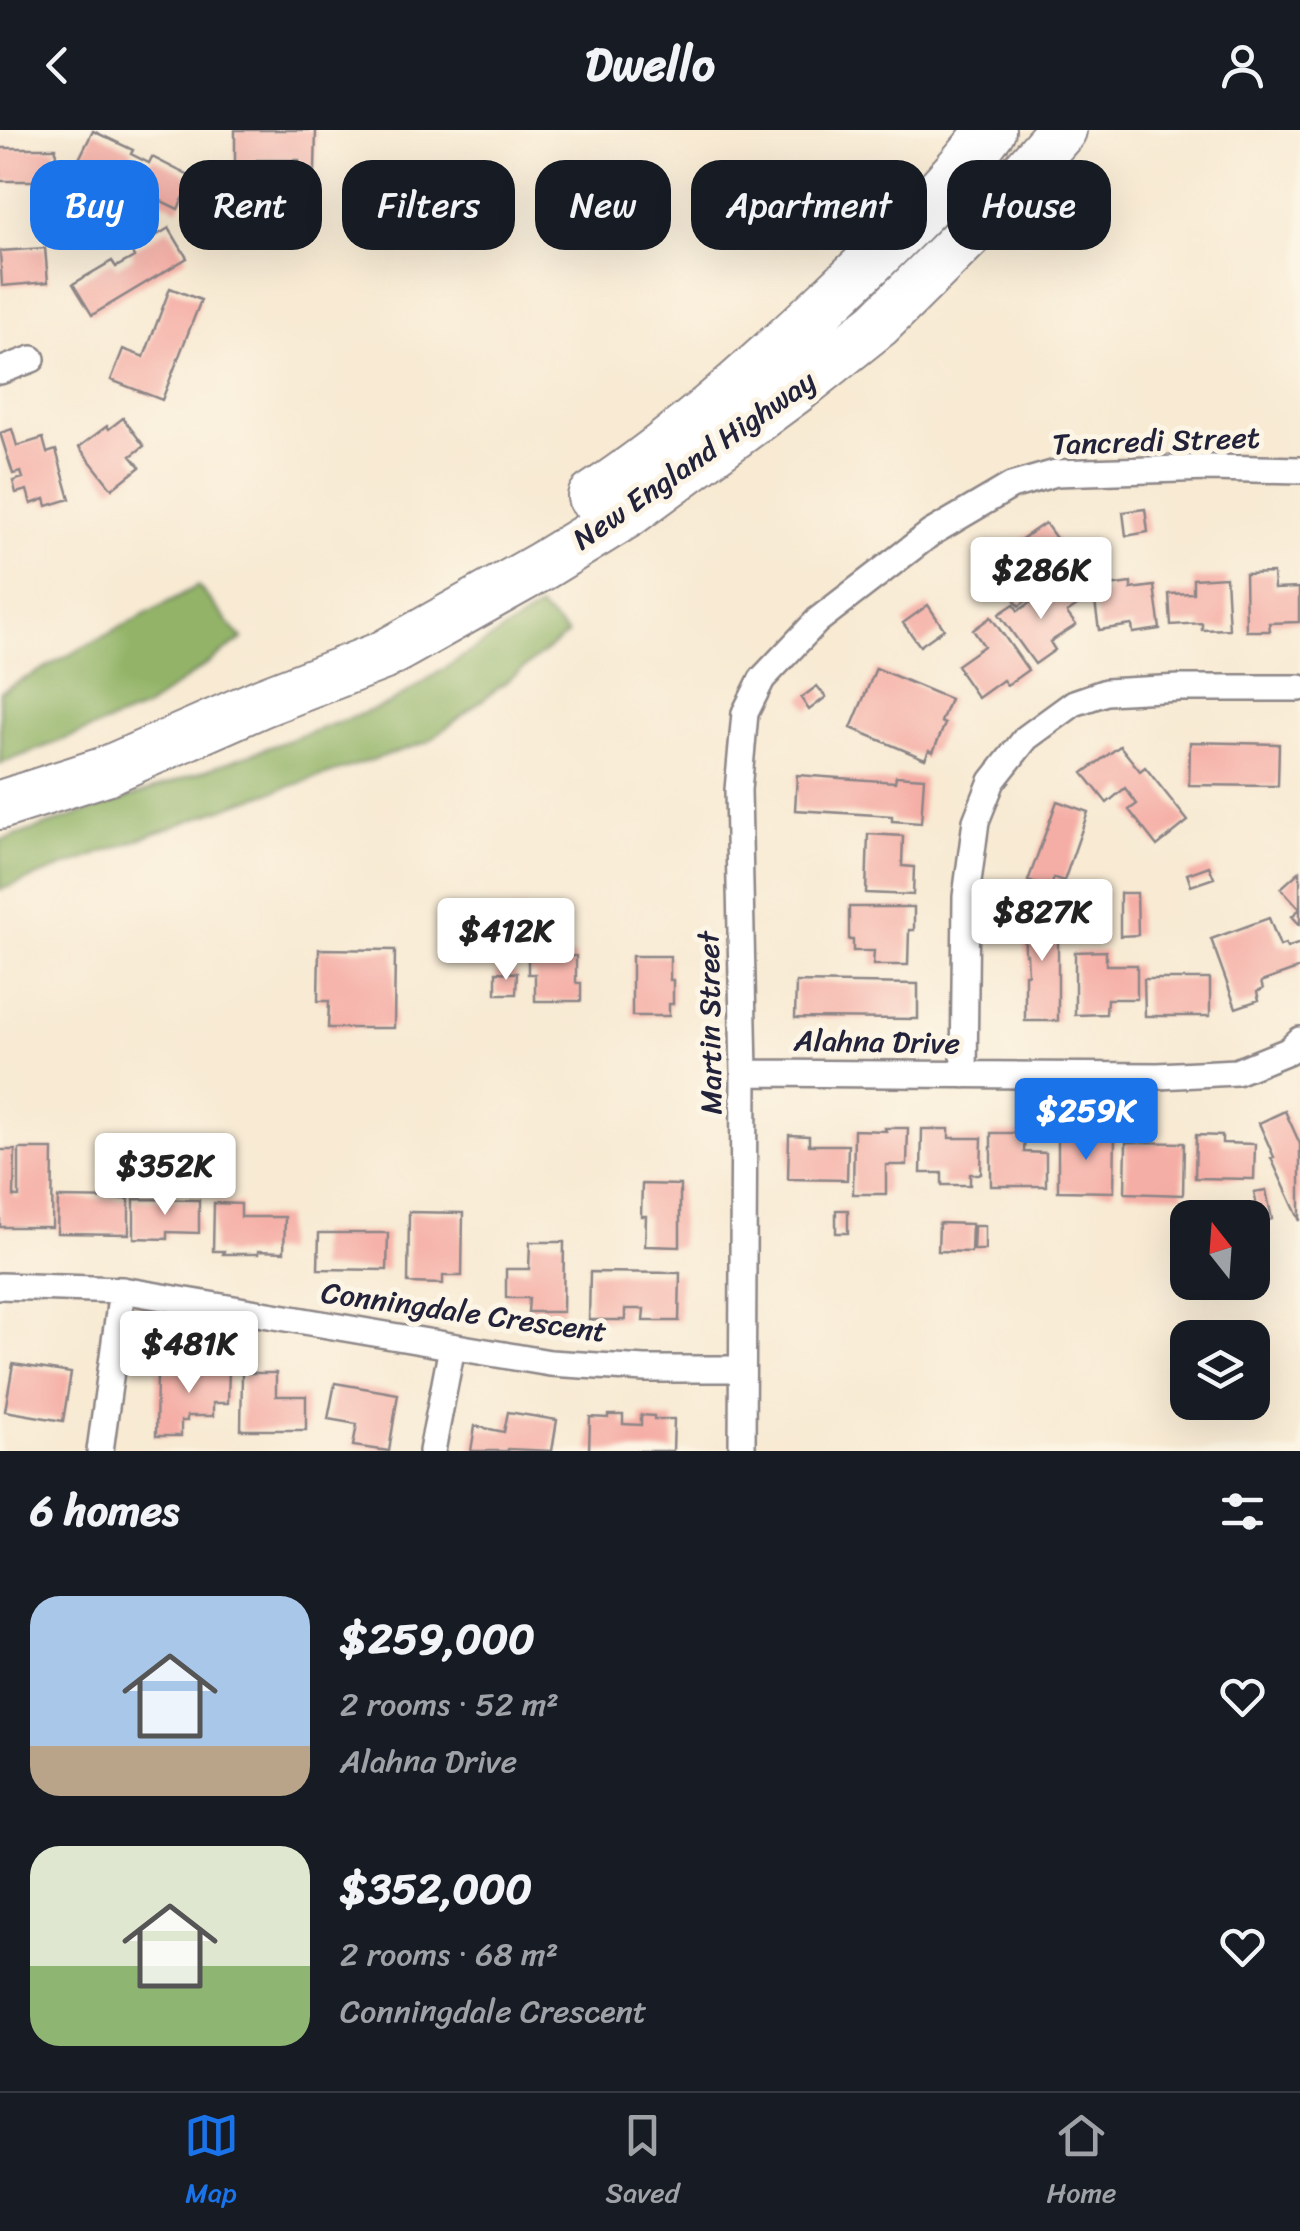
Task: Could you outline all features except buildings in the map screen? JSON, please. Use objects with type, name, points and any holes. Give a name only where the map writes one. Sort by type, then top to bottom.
[{"type":"highway","name":"New England Highway","points":[[263,702],[428,604],[621,478],[752,375],[904,229],[992,130]]},
{"type":"highway","points":[[800,386],[835,337],[897,280],[988,180],[1016,130]]},
{"type":"highway","name":"New England Highway","points":[[0,805],[106,770],[382,656],[542,566],[628,512],[878,324],[986,216],[1062,130]]},
{"type":"street","points":[[0,371],[32,359]]},
{"type":"street","name":"Tancredi Street","points":[[818,620],[931,533],[1010,486],[1056,473],[1210,468],[1300,470]]},
{"type":"street","name":"Martin Street","points":[[742,1451],[744,1073],[738,790],[746,713],[762,680],[818,620]]},
{"type":"street","points":[[964,1075],[966,897],[976,821],[992,781],[1026,738],[1074,703],[1106,692],[1300,688]]},
{"type":"street","name":"Alahna Drive","points":[[744,1073],[1158,1076],[1236,1072],[1288,1051],[1300,1040]]},
{"type":"street","name":"Conningdale Crescent","points":[[0,1286],[122,1290],[550,1363],[645,1369],[742,1369]]},
{"type":"street","points":[[100,1451],[122,1290]]},
{"type":"street","points":[[432,1451],[452,1347]]},
{"type":"green space","points":[[198,586],[242,639],[144,709],[0,764],[0,692]]},
{"type":"green space","points":[[539,608],[568,634],[428,742],[235,804],[0,890],[0,841],[389,704]]}]
